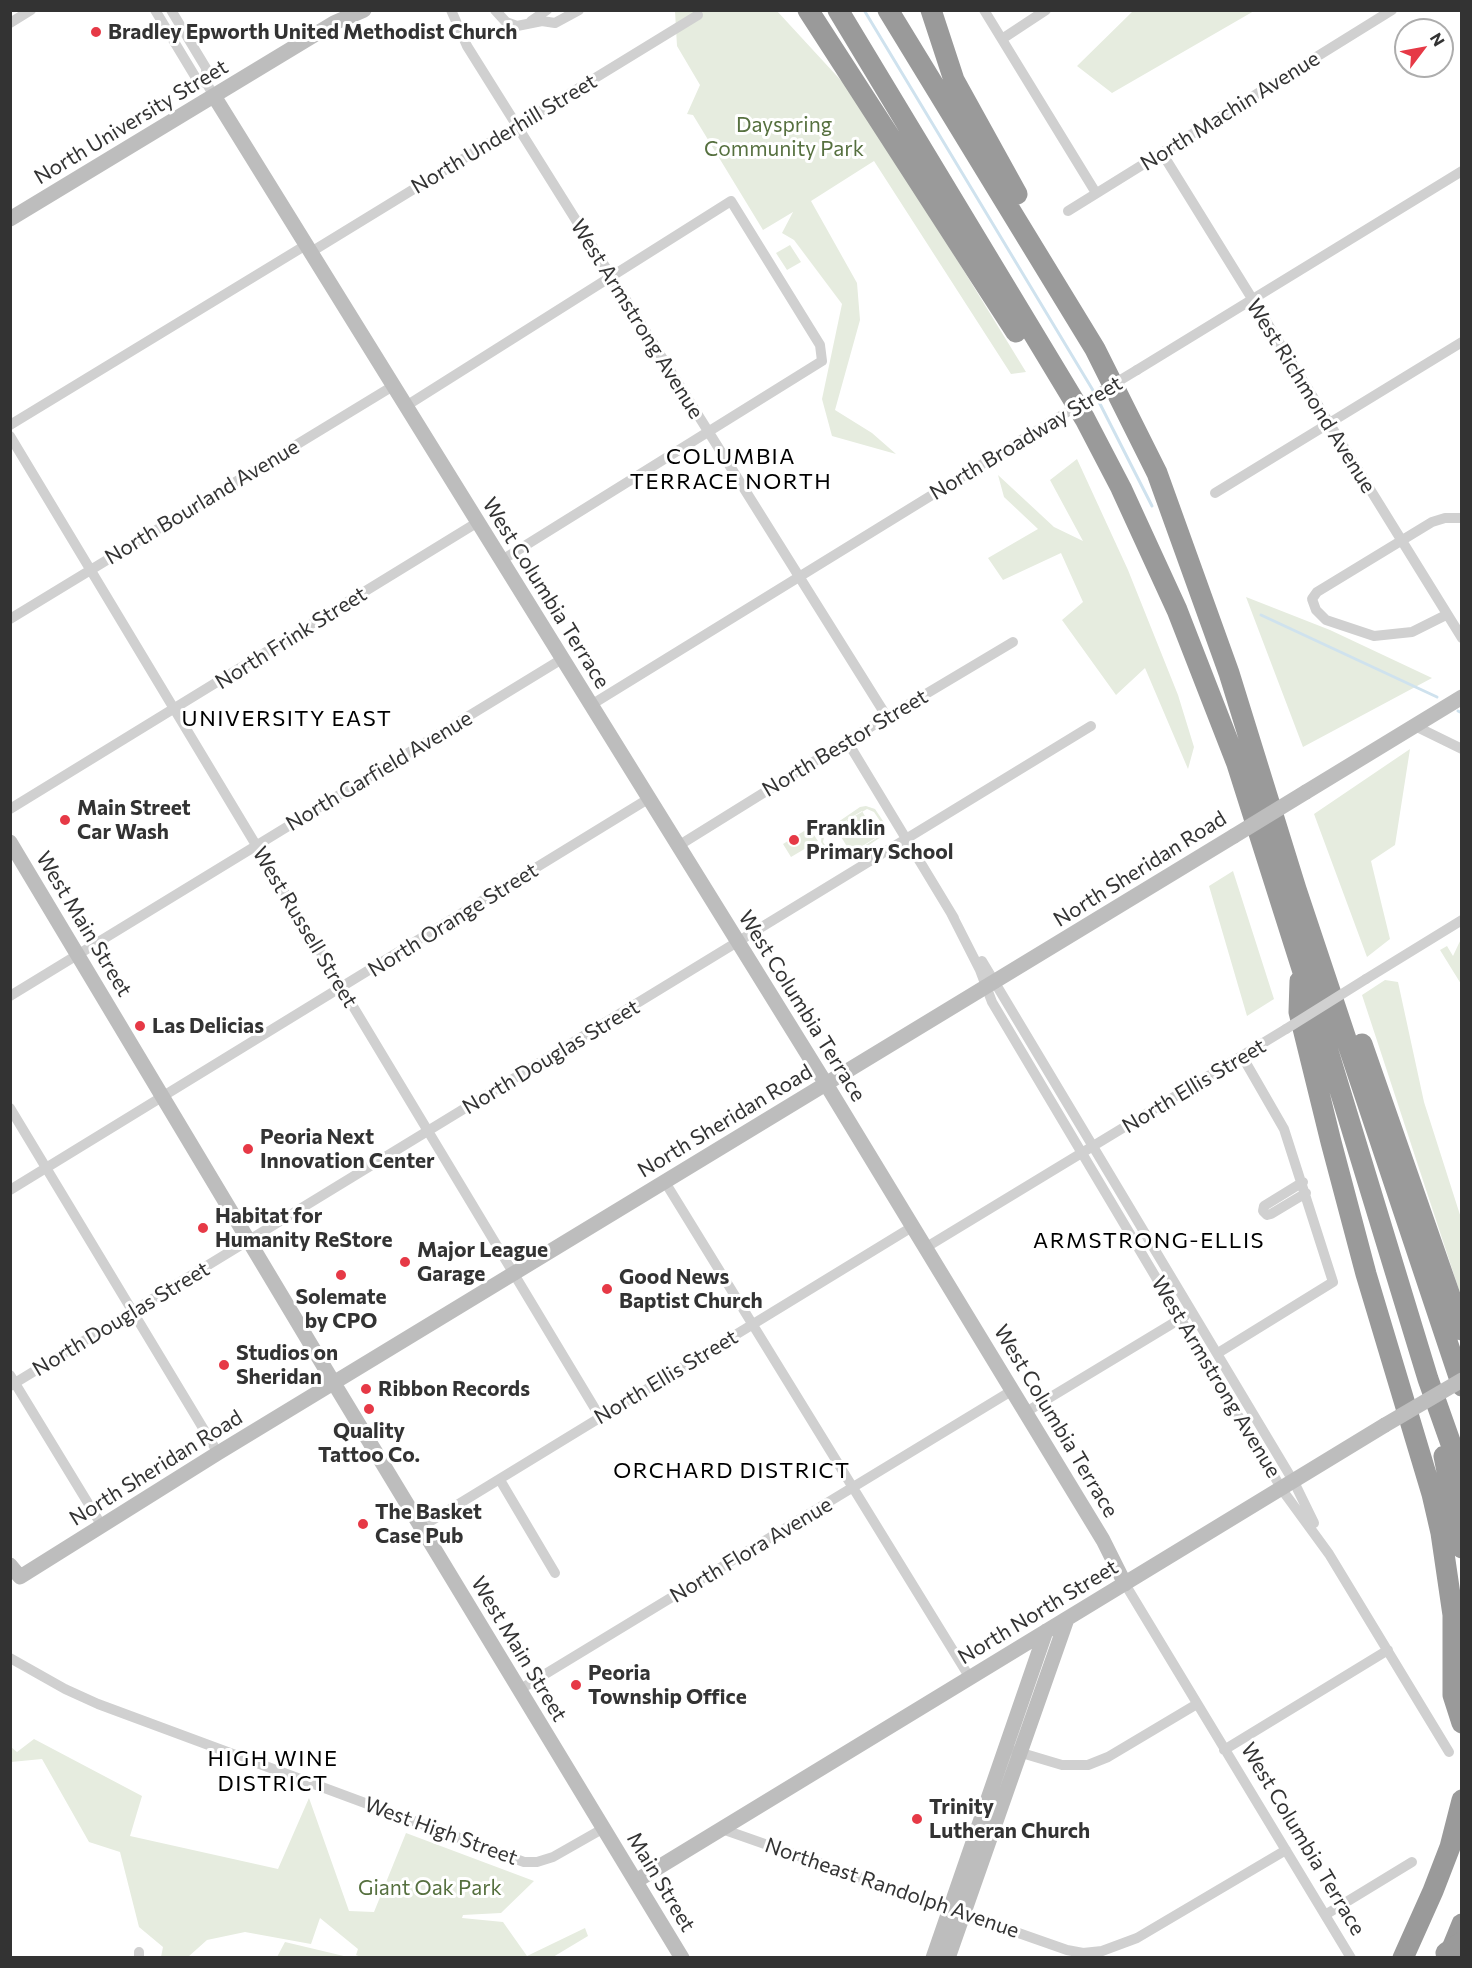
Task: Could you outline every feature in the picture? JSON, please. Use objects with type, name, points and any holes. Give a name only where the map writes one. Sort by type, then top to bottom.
[{"type":"highway","points":[[808,10],[1061,404],[1121,488]]},
{"type":"highway","points":[[836,10],[1084,419],[1121,488],[1177,610],[1228,738],[1428,1379],[1461,1475]]},
{"type":"highway","points":[[888,10],[1095,349],[1157,473],[1229,673],[1296,889],[1461,1386]]},
{"type":"highway","points":[[931,10],[954,80],[1029,216],[1044,264]]},
{"type":"highway","points":[[1296,889],[1333,962],[1461,1330]]},
{"type":"highway","points":[[1300,966],[1299,1012],[1314,1075],[1366,1274],[1428,1479],[1441,1533],[1453,1615],[1454,1695],[1461,1722]]},
{"type":"highway","points":[[1428,1379],[1461,1548]]},
{"type":"highway","points":[[1403,1958],[1433,1891],[1449,1847],[1461,1800]]},
{"type":"highway","points":[[1447,1954],[1461,1924]]},
{"type":"street","points":[[10,23],[31,10]]},
{"type":"street","name":"West Columbia Terrace","points":[[155,10],[196,78],[211,90]]},
{"type":"street","name":"West Columbia Terrace","points":[[171,10],[206,68],[211,90],[1013,1390],[1103,1540],[1125,1584],[1351,1958]]},
{"type":"street","name":"North University Street","points":[[334,23],[349,10]]},
{"type":"street","name":"North University Street","points":[[10,219],[211,90],[334,23],[364,10]]},
{"type":"street","name":"West Armstrong Avenue","points":[[451,10],[460,35],[887,717]]},
{"type":"street","points":[[525,25],[547,10]]},
{"type":"street","points":[[495,11],[508,23],[525,25],[542,21],[557,23],[579,10]]},
{"type":"street","points":[[984,10],[1096,194]]},
{"type":"street","points":[[1002,39],[1046,10]]},
{"type":"street","name":"North Machin Avenue","points":[[1068,211],[1392,10]]},
{"type":"street","name":"North Underhill Street","points":[[10,425],[517,126],[698,15]]},
{"type":"street","name":"West Richmond Avenue","points":[[1162,153],[1461,638]]},
{"type":"street","name":"North Broadway Street","points":[[591,705],[1461,171]]},
{"type":"street","points":[[406,406],[731,201],[820,345],[823,358],[818,365],[502,560]]},
{"type":"street","points":[[1215,493],[1461,342]]},
{"type":"street","name":"North Bourland Avenue","points":[[10,619],[393,386]]},
{"type":"street","name":"West Russell Street","points":[[10,436],[600,1418]]},
{"type":"street","points":[[1446,615],[1412,632],[1374,636],[1326,620],[1312,602],[1317,592],[1440,519],[1461,518]]},
{"type":"street","name":"North Frink Street","points":[[10,809],[175,710],[478,522]]},
{"type":"street","name":"North Bestor Street","points":[[678,846],[1013,642]]},
{"type":"street","name":"North Garfield Avenue","points":[[10,996],[562,659]]},
{"type":"street","name":"North Sheridan Road","points":[[14,1575],[102,1526],[218,1453],[991,985],[1461,697]]},
{"type":"street","name":"North Douglas Street","points":[[12,1381],[132,1312],[1091,726]]},
{"type":"street","points":[[1415,726],[1461,749]]},
{"type":"street","name":"West Armstrong Avenue","points":[[847,741],[951,914],[981,970],[1094,1147],[1218,1353],[1288,1485]]},
{"type":"street","name":"North Orange Street","points":[[10,1190],[341,989],[648,798]]},
{"type":"street","name":"West Main Street","points":[[10,842],[334,1384],[604,1828]]},
{"type":"street","name":"North Ellis Street","points":[[925,1248],[1094,1147],[1461,920]]},
{"type":"street","name":"West Armstrong Avenue","points":[[991,985],[992,1002],[1082,1154],[1181,1318],[1288,1485],[1449,1752]]},
{"type":"street","points":[[1218,1353],[1333,1281],[1305,1187],[1280,1121],[1242,1056]]},
{"type":"street","points":[[10,1108],[218,1453]]},
{"type":"street","points":[[665,1182],[970,1678]]},
{"type":"street","name":"North Ellis Street","points":[[421,1527],[912,1227]]},
{"type":"street","points":[[1026,1412],[1193,1311]]},
{"type":"street","name":"North North Street","points":[[636,1881],[1461,1380]]},
{"type":"street","points":[[12,1381],[102,1526]]},
{"type":"street","name":"North Flora Avenue","points":[[519,1690],[1013,1390]]},
{"type":"street","points":[[500,1480],[555,1573]]},
{"type":"street","points":[[933,1958],[957,1911],[1013,1751],[1067,1619]]},
{"type":"street","points":[[1013,1751],[1046,1632]]},
{"type":"street","points":[[1224,1750],[1388,1650]]},
{"type":"street","name":"West High Street","points":[[10,1658],[65,1689],[98,1704],[524,1862],[537,1862],[553,1857],[604,1828]]},
{"type":"street","points":[[1013,1751],[1062,1765],[1088,1765],[1108,1757],[1197,1704]]},
{"type":"street","name":"Main Street","points":[[604,1828],[682,1958]]},
{"type":"street","name":"Northeast Randolph Avenue","points":[[722,1829],[1067,1950],[1083,1953],[1102,1951],[1137,1938],[1286,1850]]},
{"type":"street","points":[[1325,1915],[1412,1862]]},
{"type":"street","points":[[948,1958],[957,1911]]},
{"type":"green space","name":"Dayspring Community Park","points":[[675,11],[777,11],[859,100],[1026,372],[1011,374],[874,161],[811,201],[857,283],[860,320],[835,410],[872,433],[896,454],[832,436],[822,399],[842,304],[794,240],[782,233],[793,212],[763,230],[693,115],[687,114],[700,85],[677,46]]},
{"type":"green space","points":[[1133,11],[1254,11],[1112,93],[1077,66]]},
{"type":"green space","points":[[790,245],[801,262],[787,270],[776,253]]},
{"type":"green space","points":[[1077,459],[1128,570],[1178,695],[1194,747],[1188,769],[1145,668],[1116,695],[1062,620],[1083,602],[1061,553],[1003,580],[988,558],[1038,529],[1004,497],[998,475],[1054,527],[1083,541],[1050,480]]},
{"type":"green space","points":[[1246,597],[1330,630],[1432,678],[1303,747]]},
{"type":"green space","points":[[1410,749],[1395,845],[1371,861],[1390,939],[1367,957],[1314,814]]},
{"type":"green space","points":[[860,807],[875,809],[885,824],[884,835],[845,861],[833,860],[821,842],[822,833]],"holes":[[[867,809],[874,812],[882,824],[881,835],[844,859],[832,856],[823,842],[825,833]]]},
{"type":"green space","points":[[862,811],[877,837],[851,853],[835,827]]},
{"type":"green space","points":[[809,828],[818,841],[791,857],[783,844]]},
{"type":"green space","points":[[1233,871],[1274,999],[1247,1016],[1209,886]]},
{"type":"green space","points":[[1461,939],[1461,984],[1440,950],[1447,946],[1453,956]]},
{"type":"green space","points":[[1385,980],[1398,982],[1424,1102],[1461,1218],[1461,1296],[1362,995]]},
{"type":"green space","name":"Giant Oak Park","points":[[34,1739],[142,1796],[130,1836],[278,1869],[309,1798],[349,1911],[374,1912],[406,1833],[534,1881],[501,1913],[463,1915],[462,1918],[503,1922],[527,1956],[585,1928],[588,1936],[553,1957],[361,1957],[356,1955],[358,1949],[320,1918],[311,1944],[245,1932],[207,1940],[188,1957],[161,1957],[163,1947],[139,1927],[120,1852],[89,1842],[42,1759],[11,1762],[11,1747],[17,1752]]},
{"type":"green space","points":[[285,1942],[348,1957],[277,1957]]},
{"type":"waterway","points":[[864,10],[1094,392]]},
{"type":"waterway","points":[[1097,398],[1152,506]]},
{"type":"waterway","points":[[1261,615],[1437,697]]},
{"type":"waterway","points":[[1458,711],[1462,713]]},
{"type":"place","name":"Bradley Epworth United Methodist Church","points":[[96,32]]},
{"type":"place","name":"Main Street Car Wash","points":[[65,820]]},
{"type":"place","name":"Franklin Primary School","points":[[794,840]]},
{"type":"place","name":"Las Delicias","points":[[140,1026]]},
{"type":"place","name":"Peoria Next Innovation Center","points":[[248,1149]]},
{"type":"place","name":"Habitat for Humanity ReStore","points":[[203,1228]]},
{"type":"place","name":"Major League Garage","points":[[405,1262]]},
{"type":"place","name":"Solemate by CPO","points":[[341,1275]]},
{"type":"place","name":"Good News Baptist Church","points":[[607,1289]]},
{"type":"place","name":"Studios on Sheridan","points":[[224,1365]]},
{"type":"place","name":"Ribbon Records","points":[[366,1389]]},
{"type":"place","name":"Quality Tattoo Co.","points":[[369,1409]]},
{"type":"place","name":"The Basket Case Pub","points":[[363,1524]]},
{"type":"place","name":"Peoria Township Office","points":[[576,1685]]},
{"type":"place","name":"Trinity Lutheran Church","points":[[917,1819]]},
{"type":"district","name":"COLUMBIA TERRACE NORTH","points":[[731,470]]},
{"type":"district","name":"UNIVERSITY EAST","points":[[287,719]]},
{"type":"district","name":"ARMSTRONG-ELLIS","points":[[1149,1241]]},
{"type":"district","name":"ORCHARD DISTRICT","points":[[732,1471]]},
{"type":"district","name":"HIGH WINE DISTRICT","points":[[273,1772]]}]
